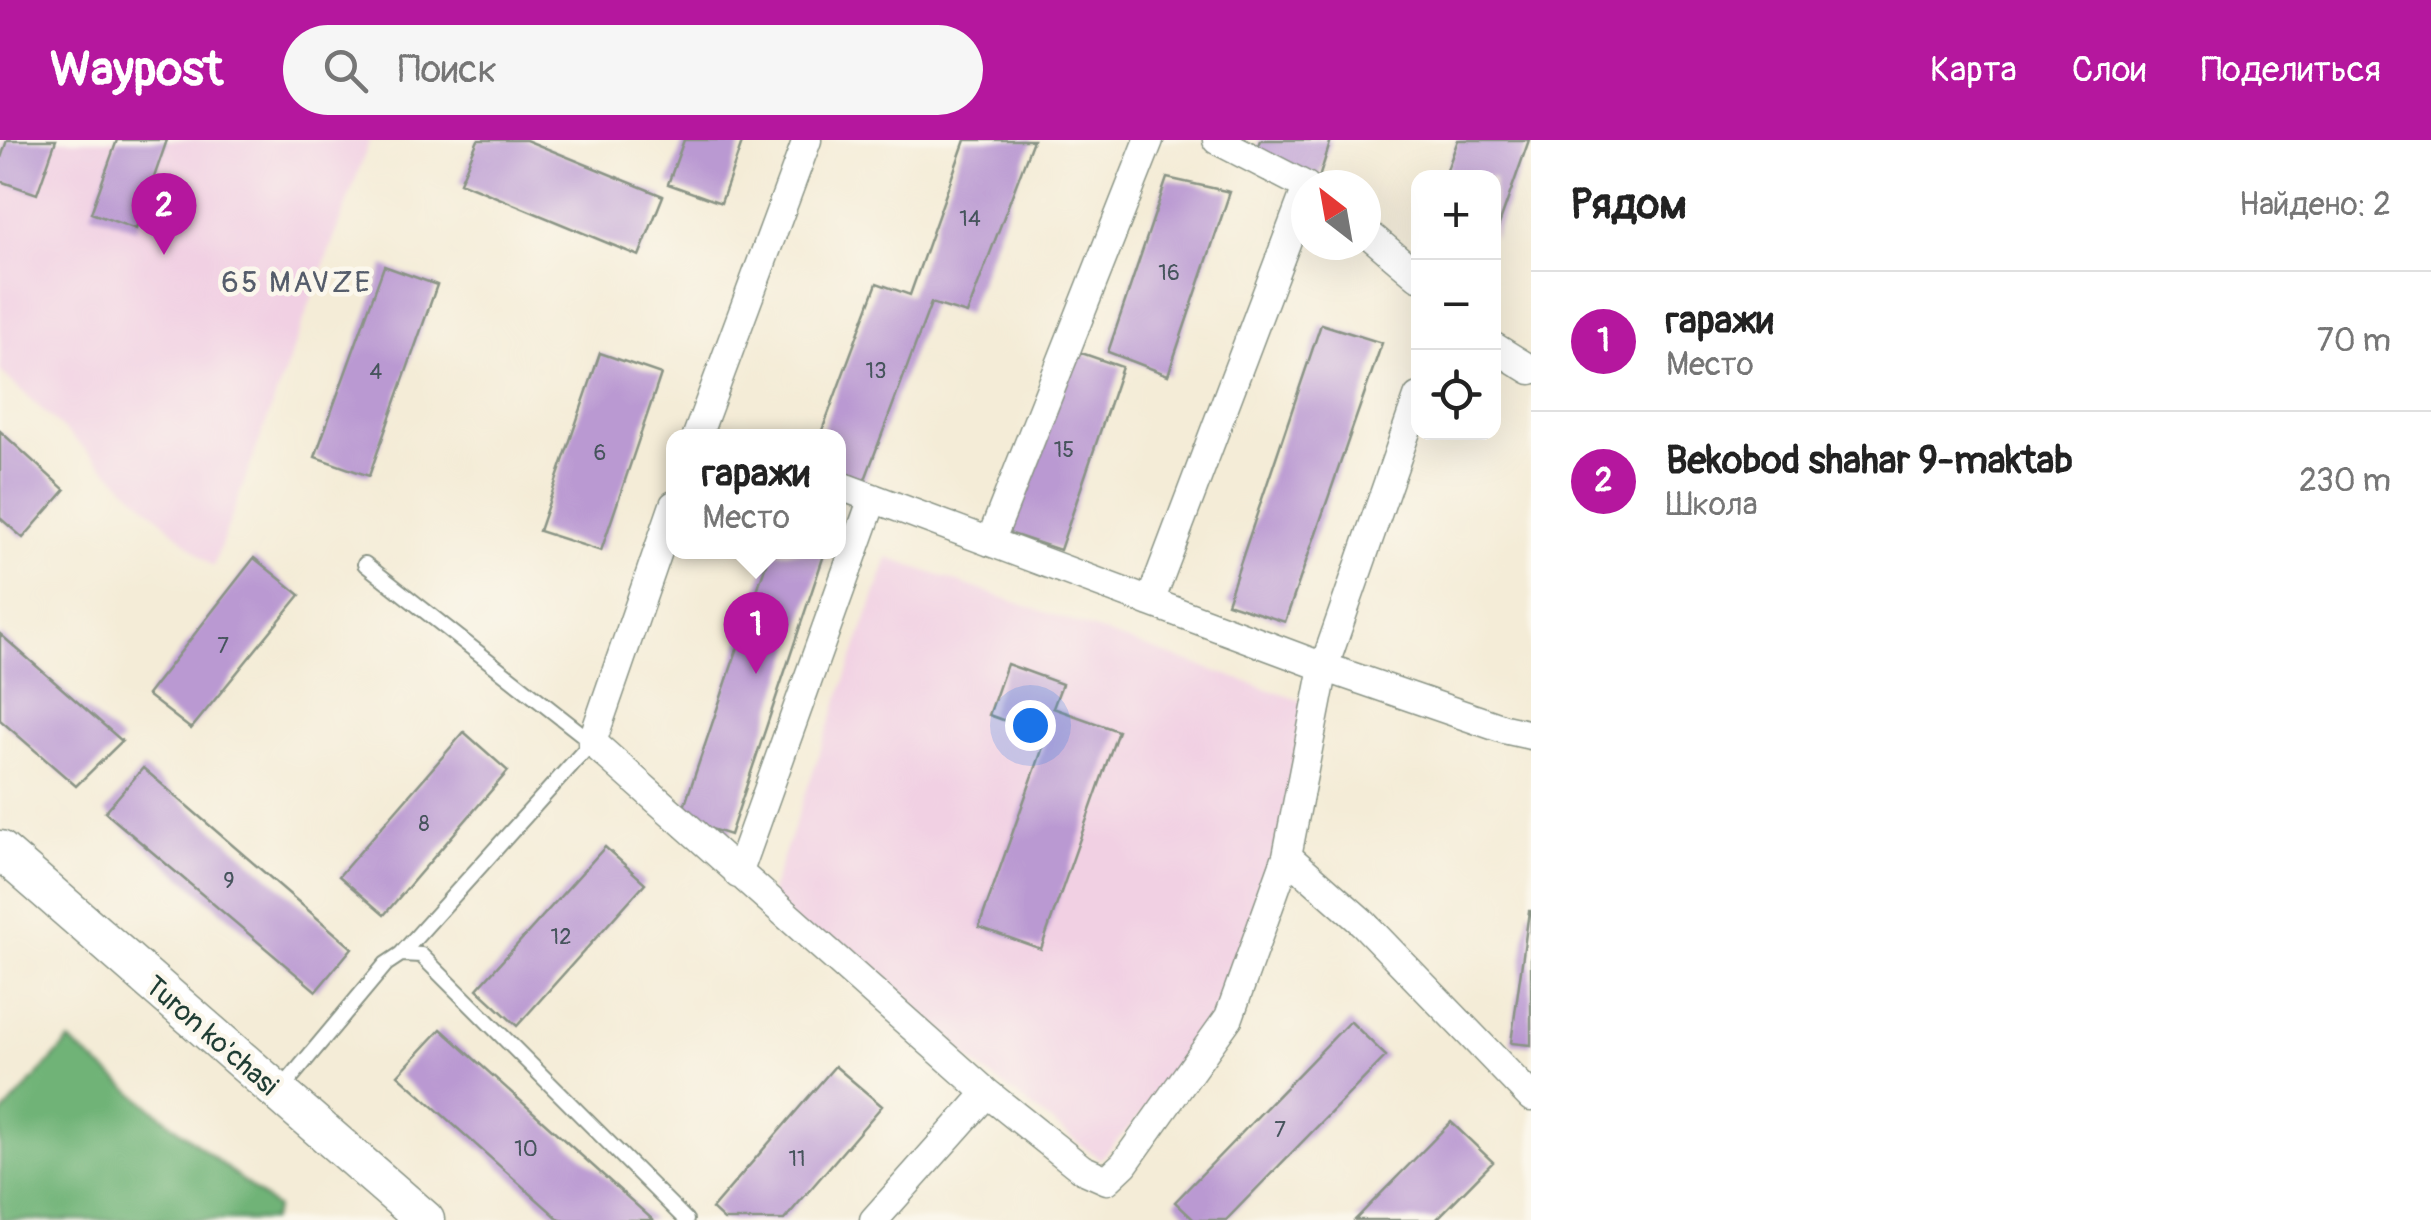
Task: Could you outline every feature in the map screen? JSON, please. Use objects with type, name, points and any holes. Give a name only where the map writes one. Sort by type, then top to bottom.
[{"type":"street","points":[[703,429],[808,140]]},
{"type":"street","points":[[990,542],[1149,140]]},
{"type":"street","points":[[1217,140],[1291,180]]},
{"type":"street","points":[[1150,602],[1291,228]]},
{"type":"street","points":[[1381,245],[1411,270]]},
{"type":"street","points":[[1499,350],[1531,370]]},
{"type":"street","points":[[666,527],[592,742],[987,1093],[1082,1168],[1107,1180],[1124,1164],[1230,1018],[1287,856],[1324,667],[1411,417]]},
{"type":"street","points":[[846,488],[1324,667],[1531,734]]},
{"type":"street","points":[[738,874],[872,498]]},
{"type":"street","name":"Turon ko'chasi","points":[[0,850],[425,1220]]},
{"type":"street","points":[[1287,856],[1362,923],[1531,1097]]},
{"type":"street","points":[[874,1220],[987,1093]]},
{"type":"lane","points":[[278,1093],[386,964],[401,954],[592,742],[365,564]]},
{"type":"lane","points":[[401,954],[421,956],[686,1220]]},
{"type":"shaded area","points":[[0,140],[370,140],[213,567],[0,371]]},
{"type":"shaded area","points":[[888,558],[1325,709],[1210,1039],[1100,1159],[766,906]]},
{"type":"green space","points":[[69,1041],[276,1208],[271,1220],[0,1220],[0,1117]]},
{"type":"building","points":[[7,140],[56,140],[37,194],[0,181],[0,161]]},
{"type":"building","points":[[117,140],[167,140],[136,229],[91,213]]},
{"type":"building","points":[[478,140],[526,140],[663,196],[639,256],[460,182]]},
{"type":"building","points":[[684,140],[743,140],[721,203],[668,184]]},
{"type":"building","points":[[965,140],[1033,140],[967,314],[931,303],[863,485],[846,479],[846,429],[823,429],[877,283],[910,295]]},
{"type":"building","points":[[1260,140],[1331,140],[1322,170],[1296,170],[1255,156]]},
{"type":"building","points":[[1458,140],[1529,140],[1501,219],[1501,170],[1447,170]]},
{"type":"building","points":[[1167,178],[1230,192],[1168,375],[1108,352]]},
{"type":"building","points":[[384,266],[437,285],[369,476],[315,457]]},
{"type":"building","points":[[1321,324],[1382,343],[1285,622],[1227,603]]},
{"type":"building","points":[[1067,348],[1122,367],[1060,550],[1006,532]]},
{"type":"building","points":[[600,353],[661,374],[601,551],[539,531]]},
{"type":"building","points":[[0,431],[65,490],[23,538],[0,518]]},
{"type":"building","points":[[254,558],[300,595],[191,729],[147,695]]},
{"type":"building","points":[[768,559],[823,559],[730,835],[680,819]]},
{"type":"building","points":[[0,634],[122,741],[76,786],[0,720]]},
{"type":"building","points":[[1007,664],[1062,684],[1053,708],[1118,731],[1041,949],[979,927],[1047,736],[989,715]]},
{"type":"building","points":[[464,732],[508,771],[384,915],[339,876]]},
{"type":"building","points":[[143,768],[352,948],[316,991],[105,812]]},
{"type":"building","points":[[605,847],[645,883],[517,1026],[477,989]]},
{"type":"building","points":[[1531,911],[1531,1045],[1511,1043]]},
{"type":"building","points":[[1350,1021],[1386,1056],[1226,1220],[1194,1220],[1175,1202]]},
{"type":"building","points":[[441,1029],[653,1220],[560,1220],[398,1075]]},
{"type":"building","points":[[835,1066],[882,1106],[784,1220],[724,1220],[712,1209]]},
{"type":"building","points":[[1451,1122],[1493,1162],[1436,1220],[1355,1220]]},
{"type":"place","name":"Bekobod shahar 9-maktab","points":[[164,255]]},
{"type":"place","name":"гаражи","points":[[756,674]]},
{"type":"district","name":"65 MAVZE","points":[[297,282]]}]
